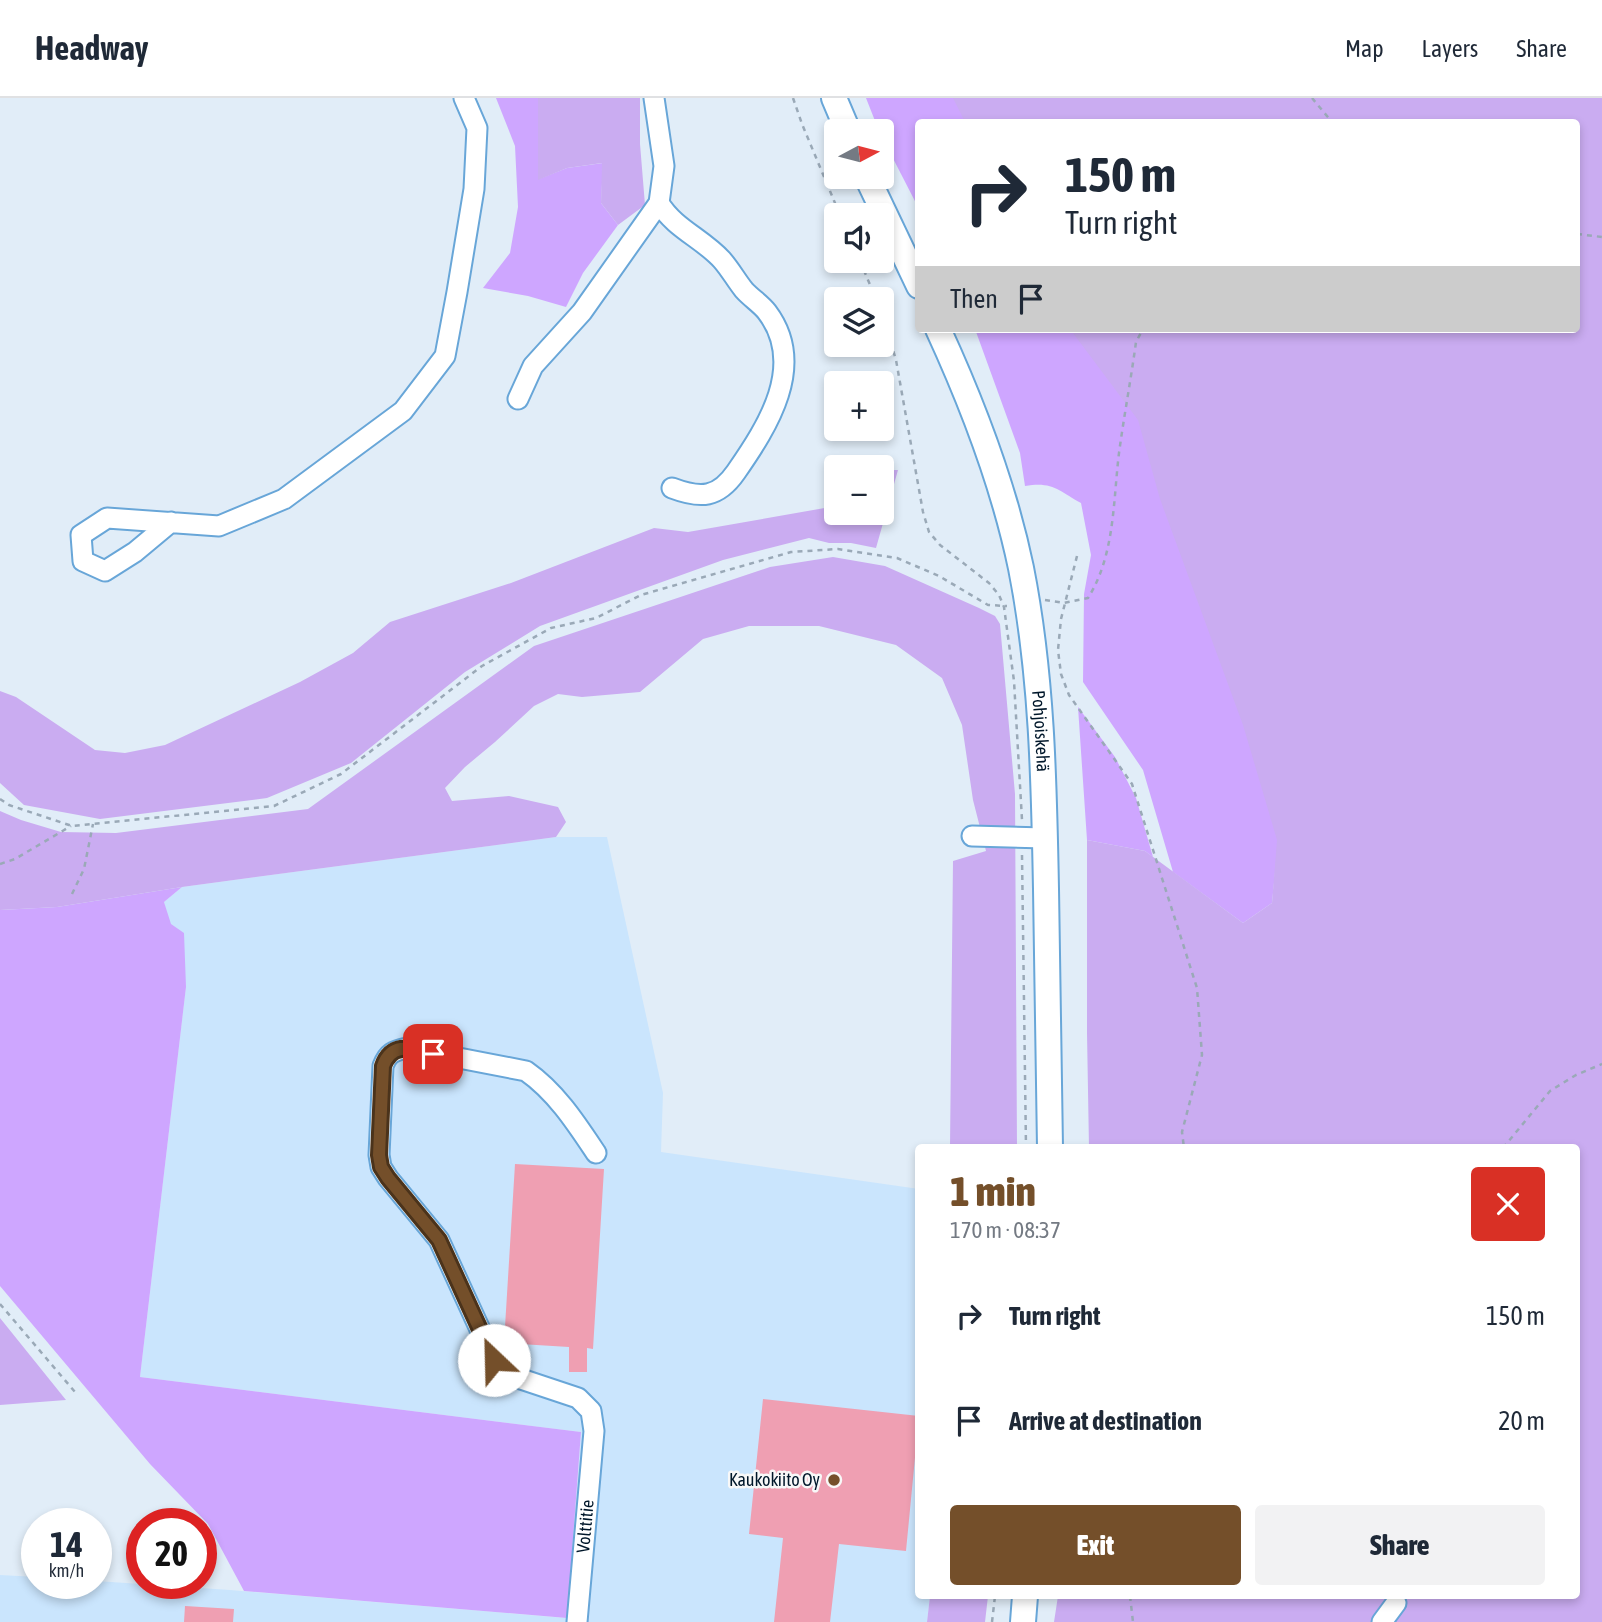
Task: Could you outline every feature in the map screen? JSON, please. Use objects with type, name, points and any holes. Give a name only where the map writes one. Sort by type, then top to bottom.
[{"type":"main road","points":[[834,98],[843,119]]},
{"type":"main road","points":[[873,189],[915,278]]},
{"type":"main road","name":"Pohjoiskehä","points":[[940,333],[968,396],[1003,499],[1020,566],[1036,665],[1040,701],[1034,837],[1050,1144]]},
{"type":"main road","points":[[1023,1622],[1026,1599]]},
{"type":"street","points":[[171,522],[219,526],[284,499],[403,411],[445,356],[474,189],[477,128],[464,98]]},
{"type":"street","points":[[518,399],[533,366],[582,312],[644,228],[659,203],[664,166],[654,98]]},
{"type":"street","points":[[659,203],[678,227],[722,259],[744,289],[767,312],[783,342],[785,374],[777,401],[727,485],[706,495],[691,495],[672,488]]},
{"type":"street","points":[[972,836],[1034,837]]},
{"type":"street","name":"Volttitie","points":[[577,1622],[594,1431],[591,1411],[578,1398],[521,1379],[494,1360],[439,1240],[397,1192],[381,1167],[379,1155],[383,1066],[387,1056],[407,1048],[526,1071],[539,1080],[573,1118],[596,1153]]},
{"type":"street","points":[[1382,1622],[1396,1603]]},
{"type":"path","points":[[793,98],[835,203]]},
{"type":"path","points":[[1312,98],[1330,119]]},
{"type":"path","points":[[1580,234],[1602,237]]},
{"type":"path","points":[[1064,603],[1088,598],[1098,583],[1110,541],[1119,453],[1136,342],[1141,333]]},
{"type":"path","points":[[894,353],[929,532],[940,545],[989,583],[999,594],[1004,607],[1014,681],[1021,783],[1034,837],[1026,1144]]},
{"type":"path","points":[[0,799],[9,805],[72,826],[274,806],[341,774],[482,666],[551,628],[596,618],[641,595],[791,552],[838,549],[897,558],[939,576],[988,605],[1004,607]]},
{"type":"path","points":[[1077,556],[1064,603],[1058,650],[1061,674],[1069,695],[1132,785],[1197,988],[1202,1055],[1182,1132],[1184,1144]]},
{"type":"path","points":[[72,894],[84,869],[93,824]]},
{"type":"path","points":[[0,864],[15,859],[72,826]]},
{"type":"path","points":[[1506,1144],[1550,1091],[1576,1074],[1602,1064]]},
{"type":"path","points":[[0,1304],[75,1392]]},
{"type":"path","points":[[992,1622],[995,1599]]},
{"type":"path","points":[[1130,1599],[1133,1622]]},
{"type":"shaded area","points":[[496,98],[538,98],[539,179],[567,168],[603,163],[601,203],[618,225],[583,273],[566,307],[528,296],[483,288],[510,253],[518,207],[515,146]]},
{"type":"shaded area","points":[[538,98],[640,98],[640,144],[645,205],[618,225],[601,203],[602,163],[567,168],[538,180]]},
{"type":"shaded area","points":[[866,98],[1602,98],[1577,1144],[1573,1144],[1278,842],[1272,903],[1243,923],[1173,872],[1143,770],[1083,682],[1084,594],[1091,555],[1081,503],[1049,486],[1025,486],[1020,453],[976,333],[1580,333],[1580,119],[915,119],[915,201],[894,160],[894,119],[874,119]]},
{"type":"shaded area","points":[[953,98],[1602,98],[1602,1622],[1054,1622],[1058,1599],[1580,1599],[1580,1144],[1089,1144],[1087,840],[1145,851],[1243,923],[1272,903],[1277,840],[1243,725],[1160,499],[1138,420],[1073,333],[1580,333],[1580,119],[964,119]]},
{"type":"shaded area","points":[[824,508],[824,525],[882,525],[876,548],[809,538],[723,560],[540,626],[465,672],[351,763],[267,798],[100,819],[24,805],[0,783],[0,691],[16,697],[95,750],[125,753],[165,745],[300,682],[353,653],[390,622],[511,583],[654,528],[688,532]]},
{"type":"shaded area","points":[[833,557],[885,566],[995,616],[1000,624],[1015,794],[1017,1144],[950,1144],[953,861],[986,851],[973,800],[962,725],[942,678],[896,645],[819,626],[749,626],[703,639],[640,692],[582,697],[558,694],[534,706],[445,788],[452,801],[509,796],[558,807],[566,822],[556,837],[182,887],[57,907],[0,910],[0,811],[61,832],[116,833],[308,809],[534,646],[770,567]]},
{"type":"shaded area","points":[[1078,707],[1115,757],[1136,798],[1153,857],[1145,851],[1087,840]]},
{"type":"shaded area","points":[[556,837],[607,837],[663,1093],[661,1152],[915,1188],[915,1599],[930,1599],[927,1622],[0,1622],[0,1575],[21,1576],[21,1599],[112,1599],[112,1582],[126,1583],[126,1599],[217,1599],[217,1589],[566,1618],[581,1432],[140,1377],[186,987],[164,902],[182,887]]},
{"type":"shaded area","points":[[182,887],[164,902],[171,924],[184,933],[186,987],[140,1377],[581,1432],[567,1618],[244,1591],[217,1541],[217,1508],[193,1508],[150,1464],[0,1286],[0,910],[57,907]]},
{"type":"shaded area","points":[[0,1318],[66,1400],[0,1405]]},
{"type":"shaded area","points":[[930,1599],[988,1599],[985,1622],[927,1622]]},
{"type":"building","points":[[515,1164],[604,1169],[593,1349],[587,1348],[587,1372],[569,1372],[569,1347],[504,1343]]},
{"type":"building","name":"Kaukokiito Oy","points":[[763,1399],[915,1416],[915,1458],[906,1551],[839,1544],[830,1622],[774,1622],[783,1538],[749,1534]]},
{"type":"building","points":[[185,1606],[234,1609],[233,1622],[184,1622]]},
{"type":"place","name":"Kaukokiito Oy","points":[[834,1480]]},
{"type":"route","points":[[433,1054],[407,1048],[387,1056],[383,1066],[379,1155],[381,1167],[397,1192],[439,1240],[494,1360]]}]
